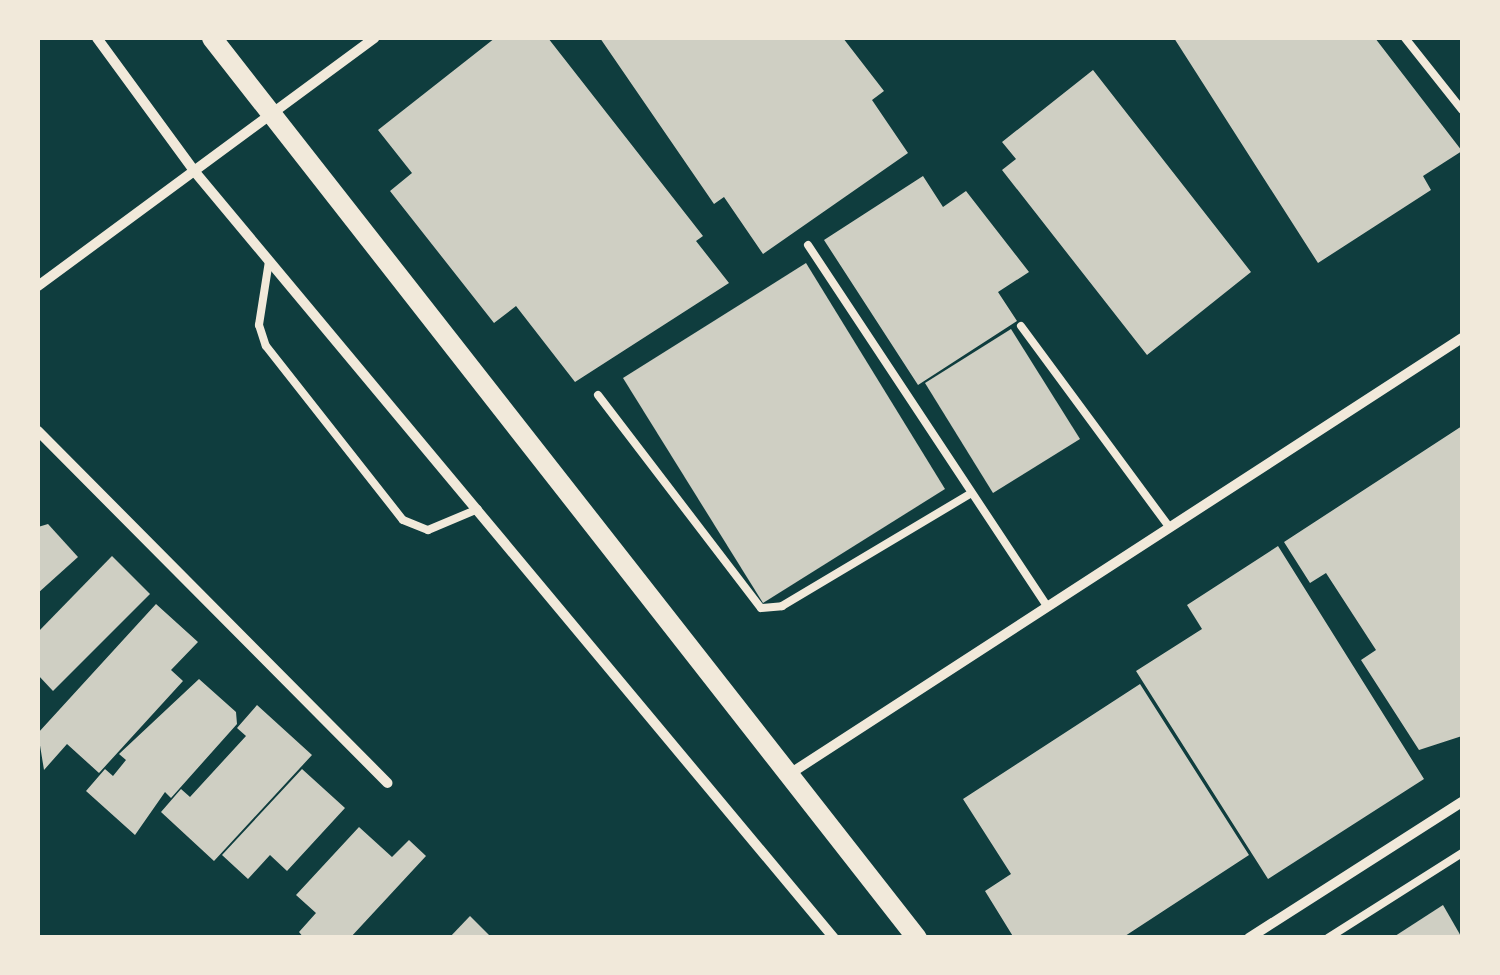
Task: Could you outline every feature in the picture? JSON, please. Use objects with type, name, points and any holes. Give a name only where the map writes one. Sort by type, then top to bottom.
[{"type":"main road","points":[[212,38],[917,938]]},
{"type":"street","points":[[97,38],[195,172],[834,938]]},
{"type":"street","points":[[38,286],[374,38]]},
{"type":"street","points":[[788,774],[1462,338]]},
{"type":"street","points":[[38,430],[387,782]]},
{"type":"street","points":[[1249,938],[1462,802]]},
{"type":"lane","points":[[1404,38],[1462,110]]},
{"type":"lane","points":[[808,246],[968,495],[1047,606]]},
{"type":"lane","points":[[270,261],[260,325],[266,346],[403,520],[428,530],[478,509]]},
{"type":"lane","points":[[1021,326],[1169,528]]},
{"type":"lane","points":[[598,395],[762,608],[782,606],[968,495]]},
{"type":"lane","points":[[1328,938],[1462,853]]},
{"type":"building","points":[[495,38],[548,38],[703,236],[696,241],[729,283],[575,382],[516,306],[494,323],[390,191],[412,173],[378,130]]},
{"type":"building","points":[[600,38],[843,38],[884,91],[872,100],[908,153],[763,254],[724,197],[714,204]]},
{"type":"building","points":[[1174,38],[1375,38],[1462,151],[1423,176],[1431,190],[1318,263]]},
{"type":"building","points":[[1093,70],[1251,272],[1147,355],[1002,170],[1016,159],[1002,142]]},
{"type":"building","points":[[923,176],[943,207],[966,191],[1029,272],[998,292],[1017,321],[918,385],[824,240]]},
{"type":"building","points":[[806,263],[945,489],[763,603],[623,378]]},
{"type":"building","points":[[1011,329],[1080,439],[993,493],[925,383]]},
{"type":"building","points":[[1462,426],[1462,736],[1419,750],[1361,660],[1376,650],[1326,573],[1310,583],[1284,542]]},
{"type":"building","points":[[48,524],[78,557],[38,593],[38,527]]},
{"type":"building","points":[[1278,546],[1424,779],[1268,879],[1136,671],[1202,629],[1187,605]]},
{"type":"building","points":[[112,556],[150,594],[53,691],[38,675],[38,632]]},
{"type":"building","points":[[156,604],[198,642],[171,670],[183,681],[99,773],[67,744],[44,770],[38,733]]},
{"type":"building","points":[[199,679],[236,712],[237,724],[171,798],[165,792],[135,835],[86,791],[105,769],[113,776],[126,760],[119,754]]},
{"type":"building","points":[[1140,684],[1249,855],[1122,938],[1014,938],[985,891],[1011,874],[963,799]]},
{"type":"building","points":[[257,705],[312,755],[214,861],[161,812],[181,789],[190,797],[246,736],[237,728]]},
{"type":"building","points":[[302,769],[345,808],[287,871],[270,855],[248,879],[222,855]]},
{"type":"building","points":[[359,827],[392,857],[409,840],[426,856],[350,938],[304,938],[299,932],[316,913],[296,895]]},
{"type":"building","points":[[1443,905],[1462,938],[1392,938]]},
{"type":"building","points":[[470,916],[492,938],[449,938]]}]
